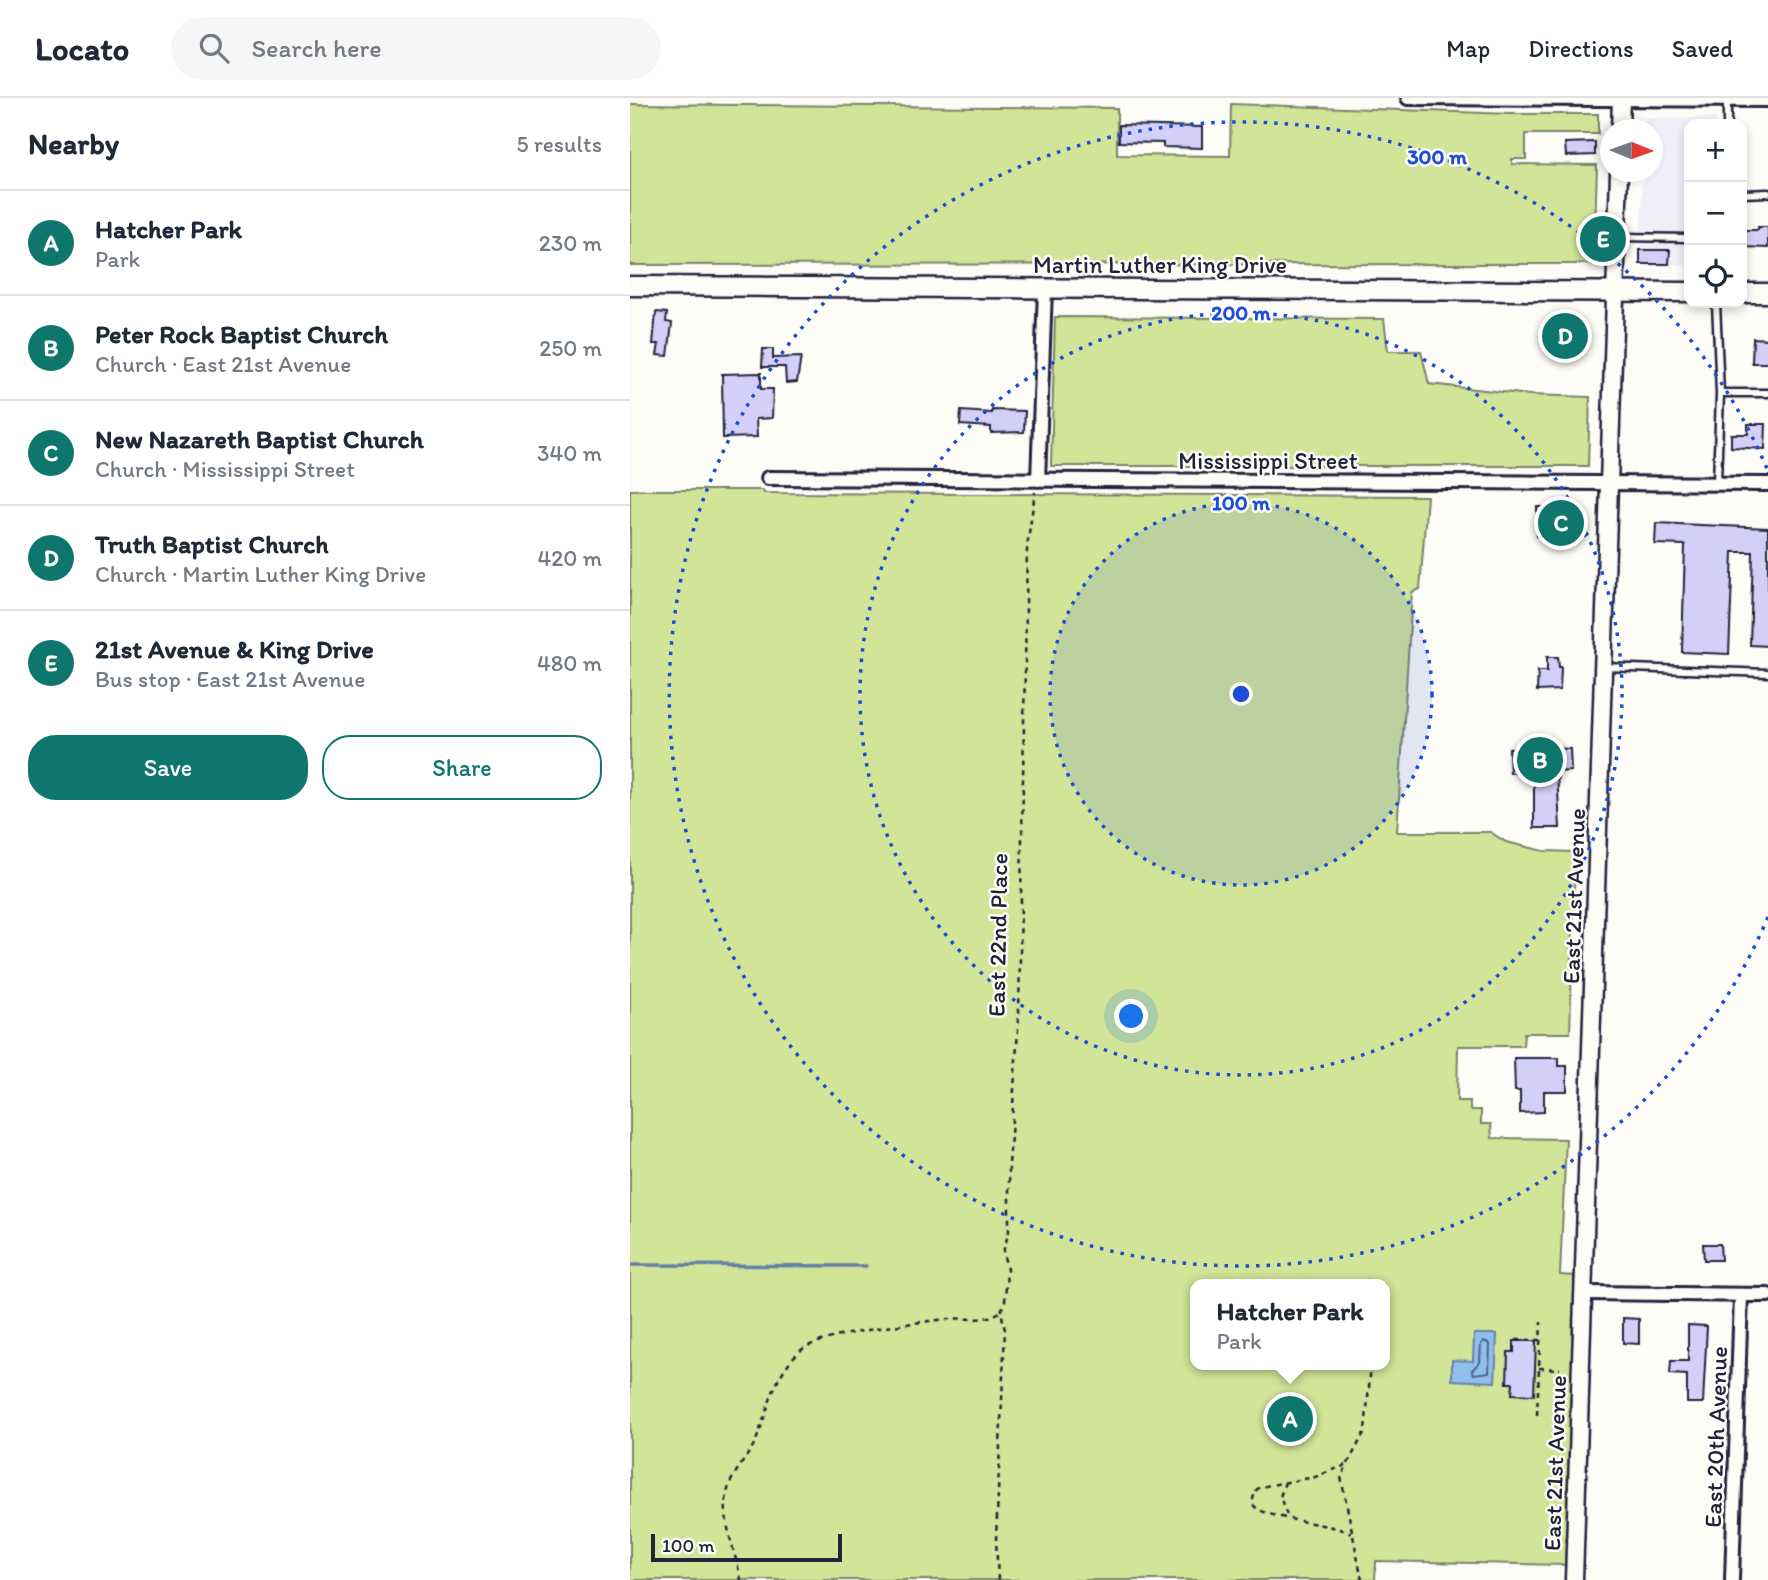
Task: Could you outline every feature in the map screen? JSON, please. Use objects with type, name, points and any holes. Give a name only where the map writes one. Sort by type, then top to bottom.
[{"type":"main road","name":"Martin Luther King Drive","points":[[630,286],[1684,292]]},
{"type":"main road","points":[[1747,293],[1768,293]]},
{"type":"street","points":[[1408,98],[1768,100]]},
{"type":"street","points":[[1620,99],[1620,119]]},
{"type":"street","name":"East 21st Avenue","points":[[1574,1580],[1619,182]]},
{"type":"street","points":[[1038,480],[1045,289]]},
{"type":"street","name":"Mississippi Street","points":[[768,478],[1768,484]]},
{"type":"street","points":[[1584,1293],[1768,1295]]},
{"type":"street","name":"East 20th Avenue","points":[[1732,1580],[1741,1295]]},
{"type":"lane","points":[[1727,119],[1728,99]]},
{"type":"lane","points":[[1747,194],[1768,193]]},
{"type":"lane","points":[[1618,237],[1684,238]]},
{"type":"lane","points":[[1716,308],[1720,393],[1717,484]]},
{"type":"lane","points":[[1720,393],[1768,393]]},
{"type":"lane","points":[[1604,667],[1768,673]]},
{"type":"path","name":"East 22nd Place","points":[[998,1580],[996,1539],[1004,1330],[1001,1311],[1006,1288],[1007,1269],[1003,1252],[1009,1231],[1009,1165],[1018,1014],[1027,547],[1038,480]]},
{"type":"path","points":[[741,1580],[727,1520],[728,1492],[740,1465],[755,1443],[776,1382],[799,1352],[813,1344],[874,1329],[966,1317],[985,1320],[1001,1311]]},
{"type":"path","points":[[1537,1415],[1541,1322]]},
{"type":"path","points":[[1516,1340],[1540,1340]]},
{"type":"path","points":[[1539,1368],[1560,1369]]},
{"type":"path","points":[[1362,1580],[1342,1486],[1346,1465],[1365,1431],[1371,1370]]},
{"type":"path","points":[[1346,1465],[1322,1475],[1259,1487],[1255,1490],[1252,1503],[1260,1512],[1322,1522],[1351,1533]]},
{"type":"path","points":[[1285,1482],[1280,1497],[1281,1506],[1289,1518]]},
{"type":"shaded area","points":[[1716,118],[1684,119],[1684,265],[1640,264],[1643,182],[1663,182],[1663,119],[1645,119]]},
{"type":"green space","points":[[630,104],[1117,108],[1117,155],[1230,156],[1231,104],[1511,114],[1598,114],[1598,134],[1526,134],[1526,159],[1512,159],[1512,164],[1597,165],[1594,264],[630,265]]},
{"type":"green space","points":[[1055,317],[1384,319],[1388,351],[1421,351],[1429,384],[1530,395],[1590,397],[1588,466],[1051,466]]},
{"type":"green space","points":[[630,490],[1427,496],[1420,589],[1412,592],[1397,832],[1490,832],[1506,842],[1544,851],[1575,852],[1570,1033],[1524,1033],[1523,1046],[1458,1046],[1457,1101],[1470,1101],[1470,1110],[1481,1110],[1481,1124],[1491,1124],[1492,1138],[1566,1139],[1560,1275],[1576,1276],[1566,1565],[1376,1561],[1375,1580],[630,1580]]},
{"type":"water","points":[[1474,1334],[1497,1334],[1495,1382],[1452,1380],[1452,1360],[1473,1361]]},
{"type":"building","points":[[1119,125],[1202,127],[1202,148],[1163,147],[1163,143],[1119,142]]},
{"type":"building","points":[[1595,142],[1595,155],[1566,156],[1565,143]]},
{"type":"building","points":[[1758,227],[1768,227],[1768,248],[1747,247],[1747,230],[1758,230]]},
{"type":"building","points":[[1640,250],[1670,250],[1669,264],[1640,264]]},
{"type":"building","points":[[656,312],[667,313],[666,322],[672,323],[668,356],[657,355],[659,344],[653,344]]},
{"type":"building","points":[[1546,326],[1575,326],[1578,329],[1578,343],[1574,346],[1546,345]]},
{"type":"building","points":[[1753,338],[1768,339],[1768,363],[1752,363]]},
{"type":"building","points":[[763,349],[773,349],[773,358],[801,357],[797,382],[786,383],[785,367],[762,367]]},
{"type":"building","points":[[761,373],[761,389],[773,389],[772,418],[756,419],[757,437],[723,438],[722,374]]},
{"type":"building","points":[[992,410],[1025,411],[1024,432],[991,433],[991,427],[960,425],[961,411],[992,413]]},
{"type":"building","points":[[1748,424],[1766,424],[1765,449],[1731,447],[1731,434],[1748,434]]},
{"type":"building","points":[[1537,507],[1573,507],[1573,516],[1586,516],[1586,537],[1537,536]]},
{"type":"building","points":[[1656,523],[1768,528],[1768,646],[1750,645],[1753,552],[1733,552],[1729,654],[1682,652],[1685,545],[1655,544]]},
{"type":"building","points":[[1547,657],[1558,657],[1561,667],[1560,690],[1537,691],[1538,671],[1547,671]]},
{"type":"building","points":[[1509,748],[1570,749],[1571,771],[1557,772],[1560,828],[1534,828],[1534,772],[1510,773]]},
{"type":"building","points":[[1514,1058],[1559,1058],[1559,1066],[1567,1066],[1567,1091],[1544,1091],[1544,1112],[1520,1113],[1520,1091],[1515,1091]]},
{"type":"building","points":[[1703,1244],[1720,1244],[1721,1260],[1704,1260]]},
{"type":"building","points":[[1623,1318],[1639,1319],[1639,1344],[1623,1343]]},
{"type":"building","points":[[1688,1325],[1707,1326],[1703,1403],[1687,1403],[1687,1375],[1670,1374],[1671,1361],[1688,1361]]},
{"type":"building","points":[[1514,1341],[1536,1341],[1534,1395],[1512,1394],[1513,1383],[1507,1383],[1508,1352],[1514,1352]]},
{"type":"waterway","points":[[630,1265],[866,1266]]},
{"type":"place","name":"21st Avenue & King Drive","points":[[1603,239]]},
{"type":"place","name":"Truth Baptist Church","points":[[1565,336]]},
{"type":"place","name":"New Nazareth Baptist Church","points":[[1561,523]]},
{"type":"place","name":"Peter Rock Baptist Church","points":[[1540,760]]},
{"type":"place","name":"Hatcher Park","points":[[1290,1419]]}]
